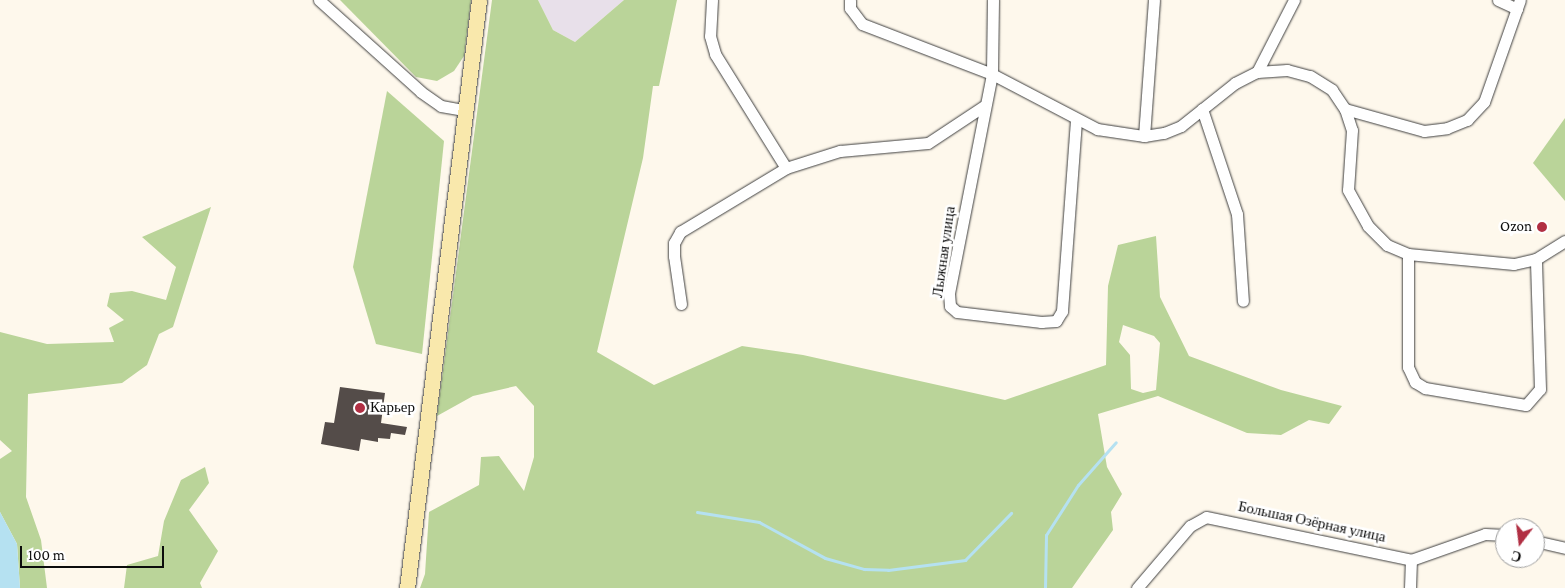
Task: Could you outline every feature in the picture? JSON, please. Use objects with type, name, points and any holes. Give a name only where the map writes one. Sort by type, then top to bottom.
[{"type":"main road","points":[[407,588],[463,110],[479,0]]},
{"type":"street","points":[[319,0],[421,92],[441,106],[463,110]]},
{"type":"street","points":[[712,0],[710,36],[715,54],[786,168]]},
{"type":"street","points":[[850,0],[850,8],[862,24],[992,74],[1076,121],[1097,129],[1144,136],[1181,126],[1235,83],[1256,72],[1288,70],[1310,76],[1332,90],[1345,109],[1352,130],[1348,190],[1357,209],[1387,245],[1408,254],[1478,263],[1514,264],[1536,259],[1565,241]]},
{"type":"street","name":"Лыжная улица","points":[[993,0],[992,74],[984,106],[950,306],[957,312],[1008,320],[1056,320],[1062,311],[1076,121]]},
{"type":"street","points":[[1144,136],[1154,0]]},
{"type":"street","points":[[1256,72],[1294,0]]},
{"type":"street","points":[[1345,109],[1424,131],[1447,128],[1467,120],[1484,102],[1518,5],[1498,0]]},
{"type":"street","points":[[681,304],[674,256],[680,232],[786,168],[840,151],[928,143],[984,106]]},
{"type":"street","points":[[1202,109],[1238,214],[1244,301]]},
{"type":"street","points":[[1408,254],[1408,367],[1414,382],[1425,388],[1526,404],[1540,389],[1536,259]]},
{"type":"street","name":"Большая Озёрная улица","points":[[1138,588],[1190,526],[1206,517],[1411,560]]},
{"type":"street","points":[[1410,588],[1411,560],[1485,534],[1495,534]]},
{"type":"street","points":[[1545,543],[1565,548]]},
{"type":"shaded area","points":[[538,0],[624,0],[575,42],[553,30]]},
{"type":"green space","points":[[340,0],[471,0],[464,56],[454,71],[437,81],[416,77]]},
{"type":"green space","points":[[492,0],[538,0],[553,30],[575,42],[624,0],[677,0],[659,86],[653,86],[643,158],[597,352],[654,385],[742,346],[803,355],[1005,400],[1106,365],[1108,286],[1118,245],[1156,236],[1160,297],[1189,356],[1281,390],[1342,406],[1329,424],[1309,420],[1281,435],[1247,433],[1158,396],[1098,414],[1107,467],[1122,494],[1111,512],[1113,530],[1072,588],[420,588],[425,574],[429,512],[479,485],[481,457],[499,456],[524,491],[534,457],[534,406],[516,386],[473,396],[437,416]],"holes":[[[1123,325],[1154,336],[1160,343],[1156,390],[1143,393],[1131,389],[1130,355],[1119,342]]]},
{"type":"green space","points":[[387,91],[444,141],[422,354],[376,344],[353,267]]},
{"type":"green space","points":[[1565,118],[1565,201],[1533,163]]},
{"type":"green space","points":[[211,207],[173,327],[159,334],[147,365],[122,383],[28,394],[26,497],[41,540],[47,588],[20,588],[17,544],[0,512],[0,459],[12,451],[0,440],[0,332],[47,344],[114,342],[109,328],[124,320],[107,306],[110,293],[132,291],[166,300],[176,267],[142,237]]},
{"type":"green space","points":[[205,467],[209,483],[189,510],[218,551],[200,583],[202,588],[124,588],[127,565],[158,556],[164,521],[181,480]]},
{"type":"water","points":[[0,512],[17,544],[20,588],[0,588]]},
{"type":"building","name":"Карьер","points":[[340,387],[385,393],[381,423],[407,427],[405,435],[391,433],[390,439],[378,438],[378,442],[361,439],[359,451],[321,444],[325,422],[334,423]]},
{"type":"waterway","points":[[1045,588],[1046,535],[1078,485],[1116,442]]},
{"type":"waterway","points":[[697,512],[759,522],[825,558],[864,569],[888,570],[965,560],[1011,513]]},
{"type":"place","name":"Ozon","points":[[1542,227]]},
{"type":"place","name":"Карьер","points":[[360,408]]}]
